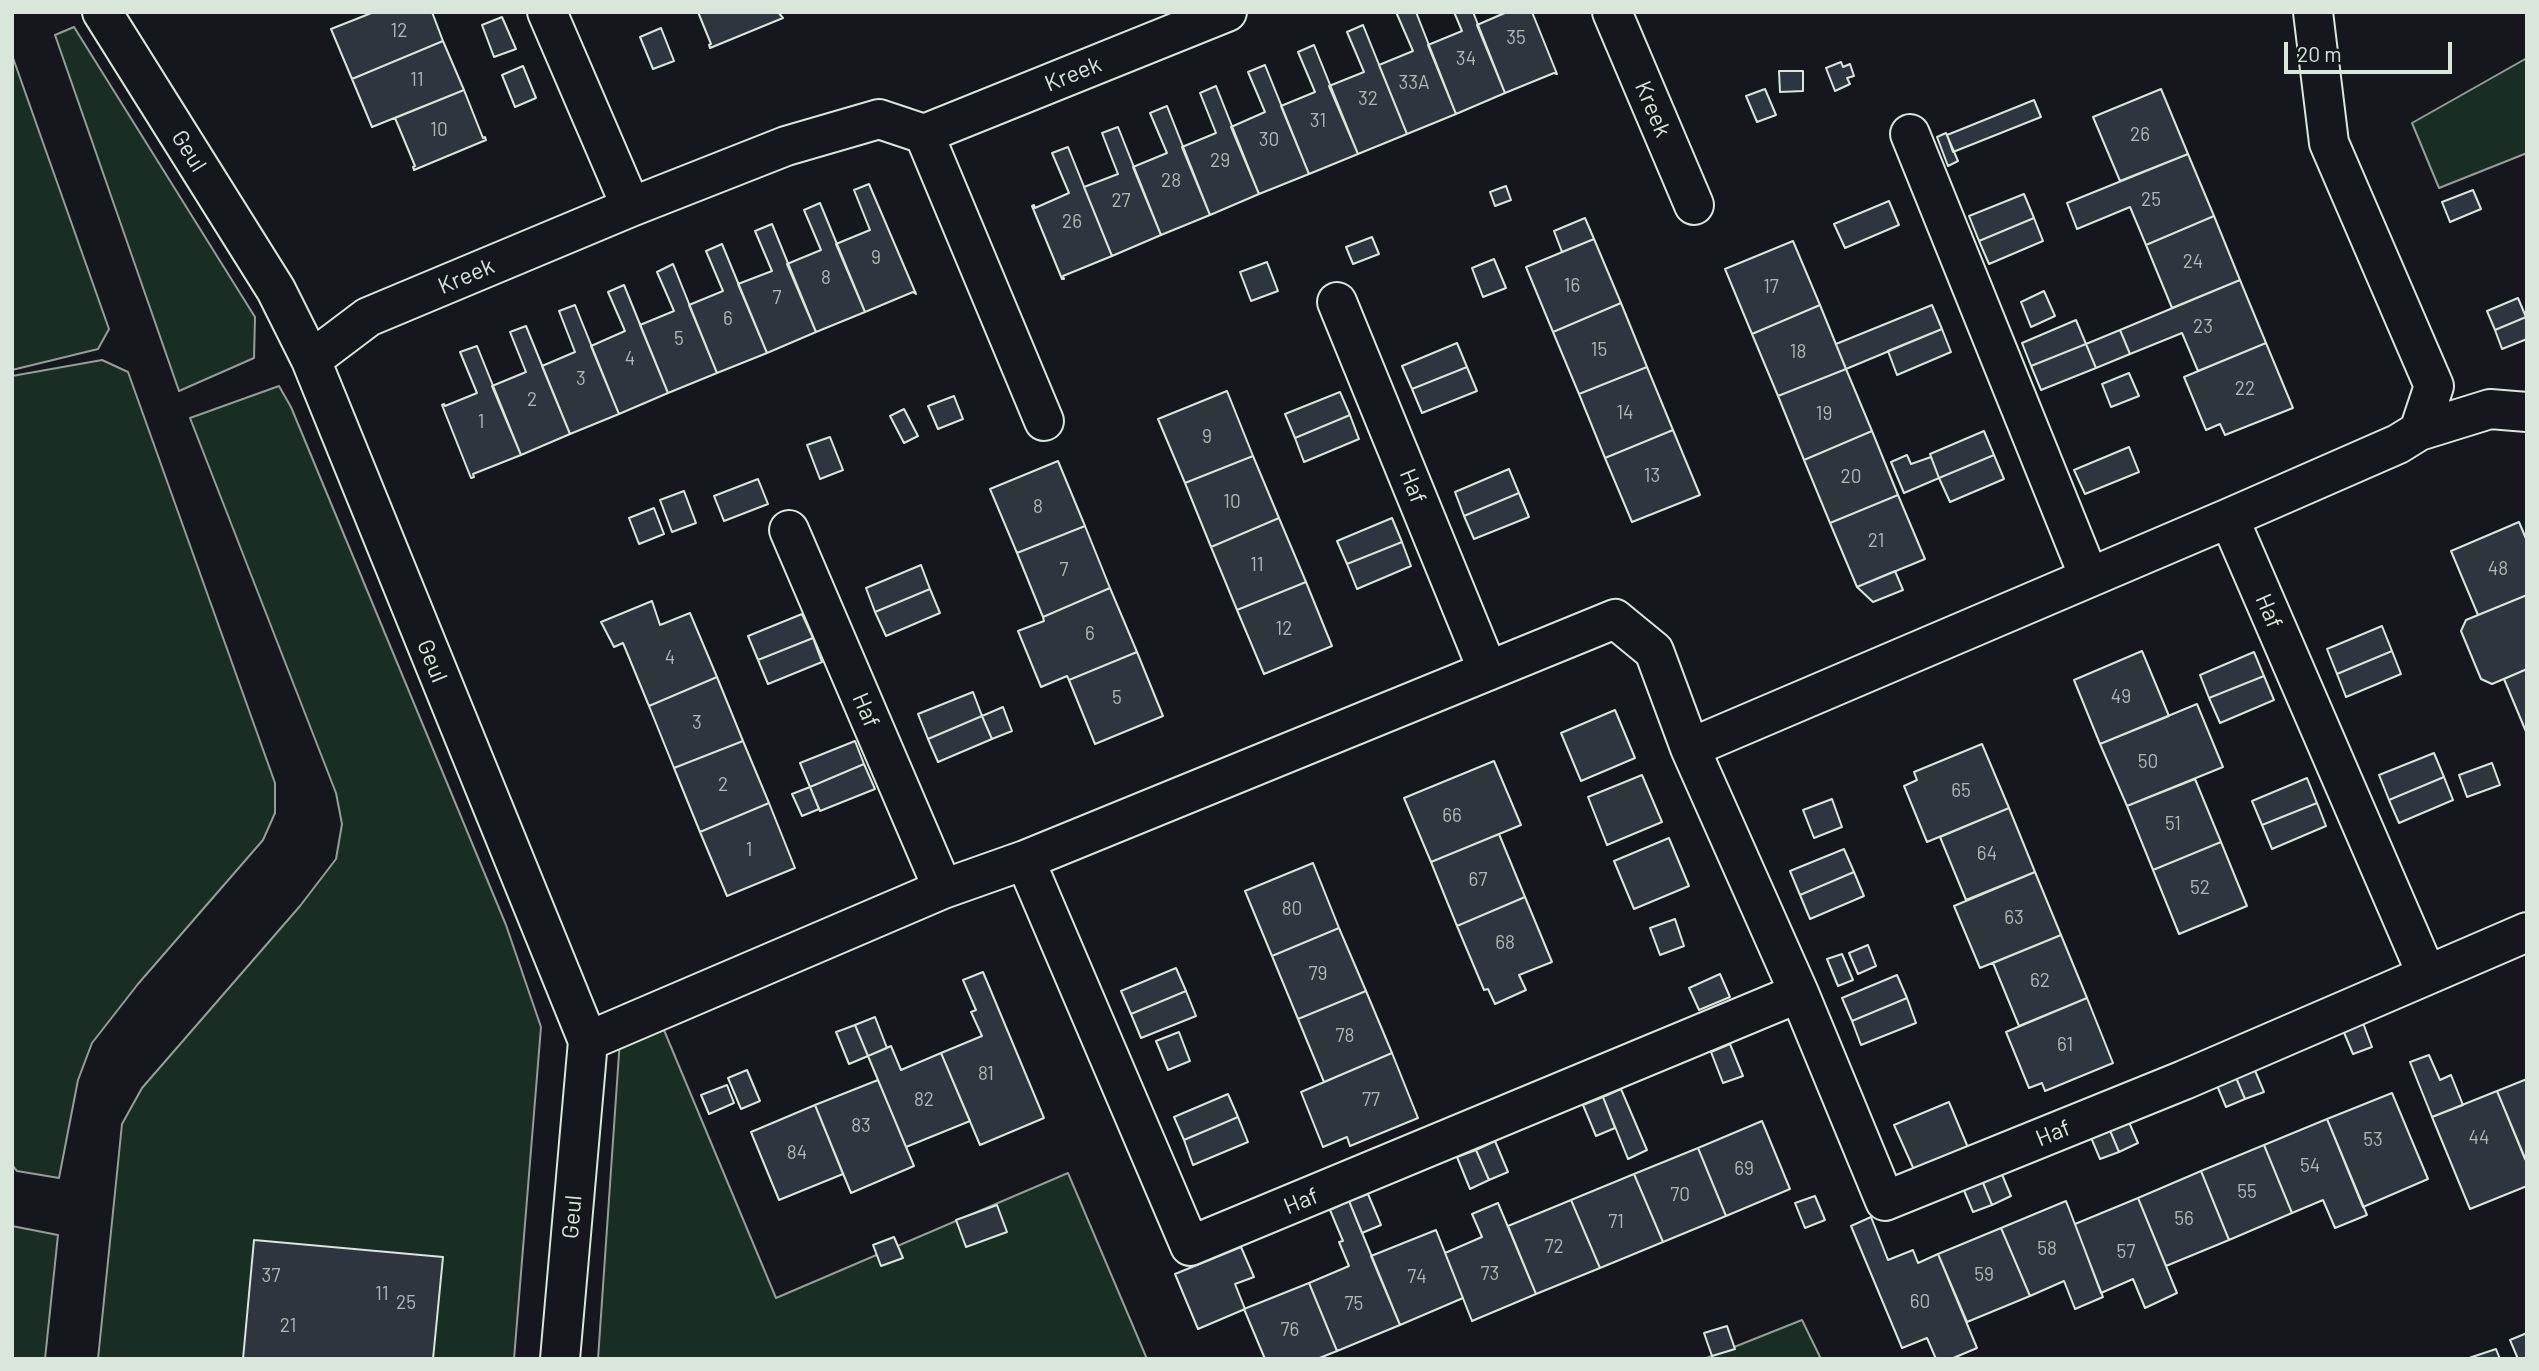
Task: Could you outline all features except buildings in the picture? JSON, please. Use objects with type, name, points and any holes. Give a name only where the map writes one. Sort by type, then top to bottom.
[{"type":"street","name":"Geul","points":[[102,12],[276,290],[311,360],[588,1041],[560,1359]]},
{"type":"street","points":[[547,12],[631,207]]},
{"type":"street","name":"Kreek","points":[[1612,12],[1694,205]]},
{"type":"street","points":[[2313,12],[2329,143],[2434,386],[2419,431]]},
{"type":"street","name":"Kreek","points":[[311,360],[368,317],[631,207],[786,146],[878,119],[924,134],[1223,13]]},
{"type":"street","points":[[924,134],[1044,421]]},
{"type":"street","points":[[1910,134],[2089,577]]},
{"type":"street","name":"Haf","points":[[1337,302],[1488,671]]},
{"type":"street","points":[[1690,748],[2229,518],[2398,444],[2419,431],[2490,409],[2527,412]]},
{"type":"street","name":"Haf","points":[[2229,518],[2426,973]]},
{"type":"street","name":"Haf","points":[[789,530],[943,889]]},
{"type":"street","name":"Haf","points":[[588,1041],[943,889],[1025,860],[1615,619],[1654,650],[1690,748],[1799,993],[1885,1200],[2184,1080],[2426,973],[2527,932]]},
{"type":"street","name":"Haf","points":[[1025,860],[1190,1246],[1799,993]]},
{"type":"green space","points":[[74,27],[255,317],[254,358],[179,391],[55,35]]},
{"type":"green space","points":[[12,55],[109,329],[98,349],[12,370]]},
{"type":"green space","points":[[2527,58],[2527,153],[2439,188],[2412,123]]},
{"type":"green space","points":[[102,360],[128,372],[275,783],[275,813],[263,840],[138,984],[92,1043],[78,1080],[59,1178],[17,1171],[12,1165],[12,376]]},
{"type":"green space","points":[[279,386],[291,407],[506,925],[541,1027],[514,1359],[98,1359],[122,1124],[142,1088],[300,906],[336,859],[342,824],[336,793],[190,418]]},
{"type":"green space","points":[[661,1023],[776,1298],[1068,1173],[1147,1359],[598,1359],[620,1039]]},
{"type":"green space","points":[[12,1226],[58,1235],[45,1359],[12,1359]]},
{"type":"green space","points":[[1802,1320],[1821,1359],[1704,1359]]}]
